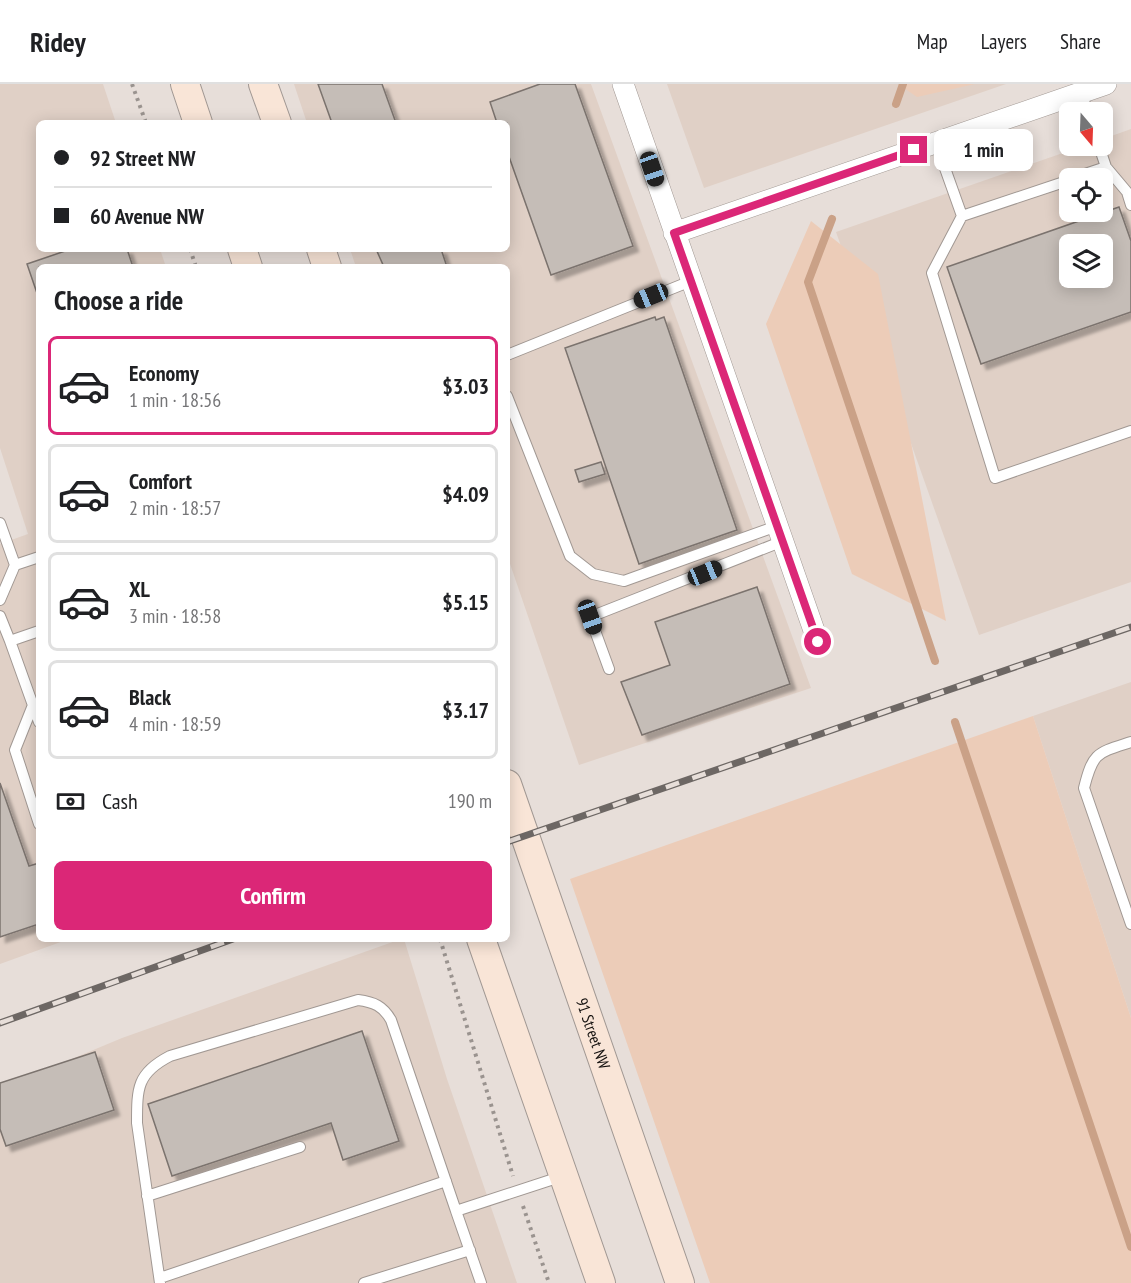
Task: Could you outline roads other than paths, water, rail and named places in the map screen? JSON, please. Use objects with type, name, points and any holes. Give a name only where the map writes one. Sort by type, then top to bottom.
[{"type":"main road","points":[[185,84],[197,120]]},
{"type":"main road","points":[[263,84],[276,120]]},
{"type":"main road","name":"91 Street NW","points":[[510,793],[680,1283]]},
{"type":"main road","points":[[482,942],[601,1283]]},
{"type":"street","points":[[624,84],[818,642]]},
{"type":"street","points":[[1086,102],[1106,84]]},
{"type":"street","points":[[674,233],[936,143],[1059,110]]},
{"type":"lane","points":[[936,143],[962,216]]},
{"type":"lane","points":[[1102,156],[1106,167],[1127,192],[1131,205]]},
{"type":"lane","points":[[1059,183],[962,216],[932,273],[995,478],[1131,431]]},
{"type":"lane","points":[[510,354],[691,281]]},
{"type":"lane","points":[[510,404],[570,556],[593,574],[624,581],[780,534]]},
{"type":"lane","points":[[0,523],[15,565],[0,600]]},
{"type":"lane","points":[[609,669],[590,617],[780,534]]},
{"type":"lane","points":[[15,565],[36,558]]},
{"type":"lane","points":[[0,616],[36,704],[15,750],[36,815]]},
{"type":"lane","points":[[9,641],[36,632]]},
{"type":"lane","points":[[1131,742],[1100,752],[1089,768],[1084,788],[1131,924]]},
{"type":"lane","points":[[446,1181],[160,1281],[137,1124],[137,1098],[142,1077],[150,1066],[180,1053],[358,1000],[372,1001],[385,1009],[391,1020],[482,1283]]},
{"type":"lane","points":[[147,1196],[300,1147]]},
{"type":"lane","points":[[456,1211],[563,1175]]},
{"type":"lane","points":[[364,1283],[470,1250]]},
{"type":"waterway","points":[[896,104],[903,84]]},
{"type":"waterway","points":[[832,219],[808,282],[935,661]]},
{"type":"waterway","points":[[955,722],[1131,1247]]},
{"type":"railway","points":[[510,841],[1131,627]]},
{"type":"railway","points":[[0,1023],[225,942]]}]
